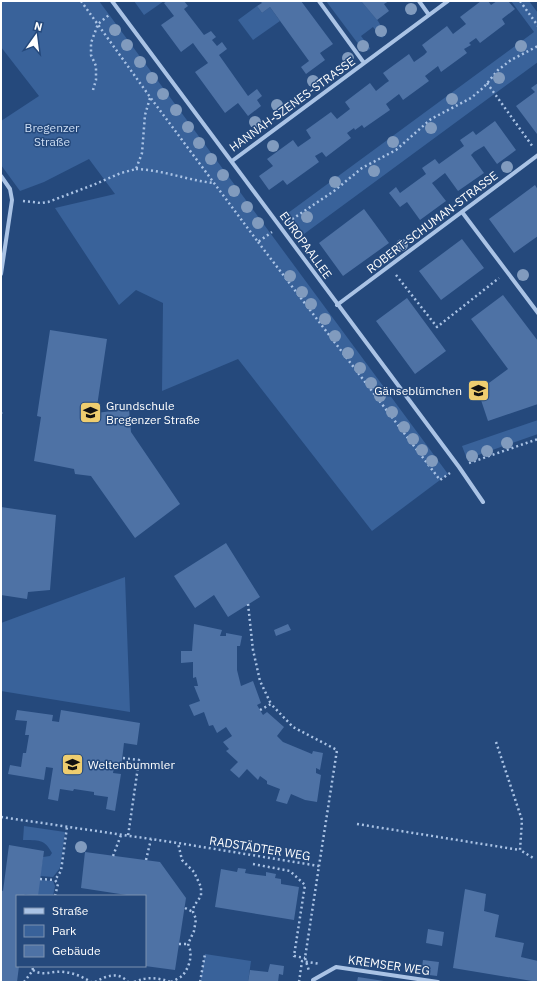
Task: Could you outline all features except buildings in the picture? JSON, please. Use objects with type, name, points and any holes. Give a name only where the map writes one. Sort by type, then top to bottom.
[{"type":"street","name":"EUROPAALLEE","points":[[112,1],[459,467],[482,502]]},
{"type":"street","name":"HANNAH-SZENES-STRASSE","points":[[319,1],[364,63]]},
{"type":"street","points":[[419,1],[429,15]]},
{"type":"street","name":"HANNAH-SZENES-STRASSE","points":[[232,161],[448,1]]},
{"type":"street","name":"ROBERT-SCHUMAN-STRASSE","points":[[337,305],[538,155]]},
{"type":"street","points":[[1,176],[10,189],[12,200],[1,274]]},
{"type":"street","points":[[462,212],[538,313]]},
{"type":"street","name":"KREMSER WEG","points":[[313,981],[336,967],[438,982]]},
{"type":"path","points":[[81,1],[213,183],[440,480]]},
{"type":"path","points":[[520,1],[538,26]]},
{"type":"path","points":[[93,90],[96,66],[90,49],[94,35],[98,24],[117,8]]},
{"type":"path","points":[[258,242],[337,188],[362,168],[396,150],[431,119],[471,98],[498,70],[511,60],[538,46]]},
{"type":"path","points":[[487,83],[535,149]]},
{"type":"path","points":[[136,169],[142,153],[145,115],[150,97]]},
{"type":"path","points":[[12,200],[41,203],[48,202],[136,169],[161,172],[192,180],[213,183]]},
{"type":"path","points":[[389,266],[437,327],[507,272]]},
{"type":"path","points":[[459,467],[538,439]]},
{"type":"path","points":[[248,604],[253,650],[260,681],[271,704],[293,727],[337,750],[319,866]]},
{"type":"path","points":[[260,710],[271,704]]},
{"type":"path","points":[[496,742],[522,820],[520,850]]},
{"type":"path","points":[[123,758],[139,760],[128,836]]},
{"type":"path","name":"RADSTÄDTER WEG","points":[[1,817],[178,843],[319,866],[305,958],[313,981]]},
{"type":"path","points":[[357,824],[520,850],[535,860]]},
{"type":"path","points":[[55,880],[61,871],[67,827]]},
{"type":"path","points":[[114,856],[121,835]]},
{"type":"path","points":[[146,860],[151,839]]},
{"type":"path","points":[[134,982],[141,979],[154,977],[171,982],[182,976],[190,961],[191,951],[188,944],[194,932],[196,919],[193,912],[194,906],[201,896],[202,887],[194,872],[182,860],[178,843]]},
{"type":"path","points":[[254,864],[290,870],[304,886],[294,956],[305,958]]},
{"type":"path","points":[[40,878],[55,880]]},
{"type":"path","points":[[55,880],[58,884],[55,895]]},
{"type":"path","points":[[185,908],[193,912]]},
{"type":"path","points":[[179,944],[188,944]]},
{"type":"path","points":[[200,982],[205,954]]},
{"type":"path","points":[[32,967],[38,973],[63,972],[82,976],[91,982]]},
{"type":"path","points":[[24,982],[34,970]]},
{"type":"path","points":[[95,982],[107,976],[117,976],[125,978],[128,982]]},
{"type":"green space","name":"Bregenzer Straße","points":[[1,1],[99,1],[448,474],[372,531],[238,359],[162,391],[163,303],[136,290],[119,305],[55,208],[115,194],[89,159],[44,182],[20,191],[1,165],[1,121],[39,96],[1,47]]},
{"type":"green space","points":[[134,1],[164,1],[144,15]]},
{"type":"green space","points":[[326,1],[361,1],[378,21],[386,34],[382,38],[373,27],[361,36],[370,49],[367,51],[362,49]]},
{"type":"green space","points":[[511,1],[529,1],[538,13],[538,62],[304,234],[288,213],[534,32]]},
{"type":"green space","points":[[257,6],[262,13],[270,7],[280,21],[253,40],[238,20]]},
{"type":"green space","points":[[538,420],[538,434],[467,459],[462,446]]},
{"type":"green space","points":[[125,577],[130,712],[1,691],[1,623]]},
{"type":"green space","points":[[24,826],[65,832],[60,868],[53,877],[40,876],[43,857],[50,856],[52,853],[46,845],[40,841],[23,840]]},
{"type":"green space","points":[[40,880],[53,881],[55,886],[53,895],[25,894]]},
{"type":"green space","points":[[205,954],[251,961],[248,982],[200,982]]},
{"type":"place","name":"Gänseblümchen","points":[[478,390]]},
{"type":"place","name":"Grundschule Bregenzer Straße","points":[[90,412]]},
{"type":"place","name":"Weltenbummler","points":[[72,764]]}]
